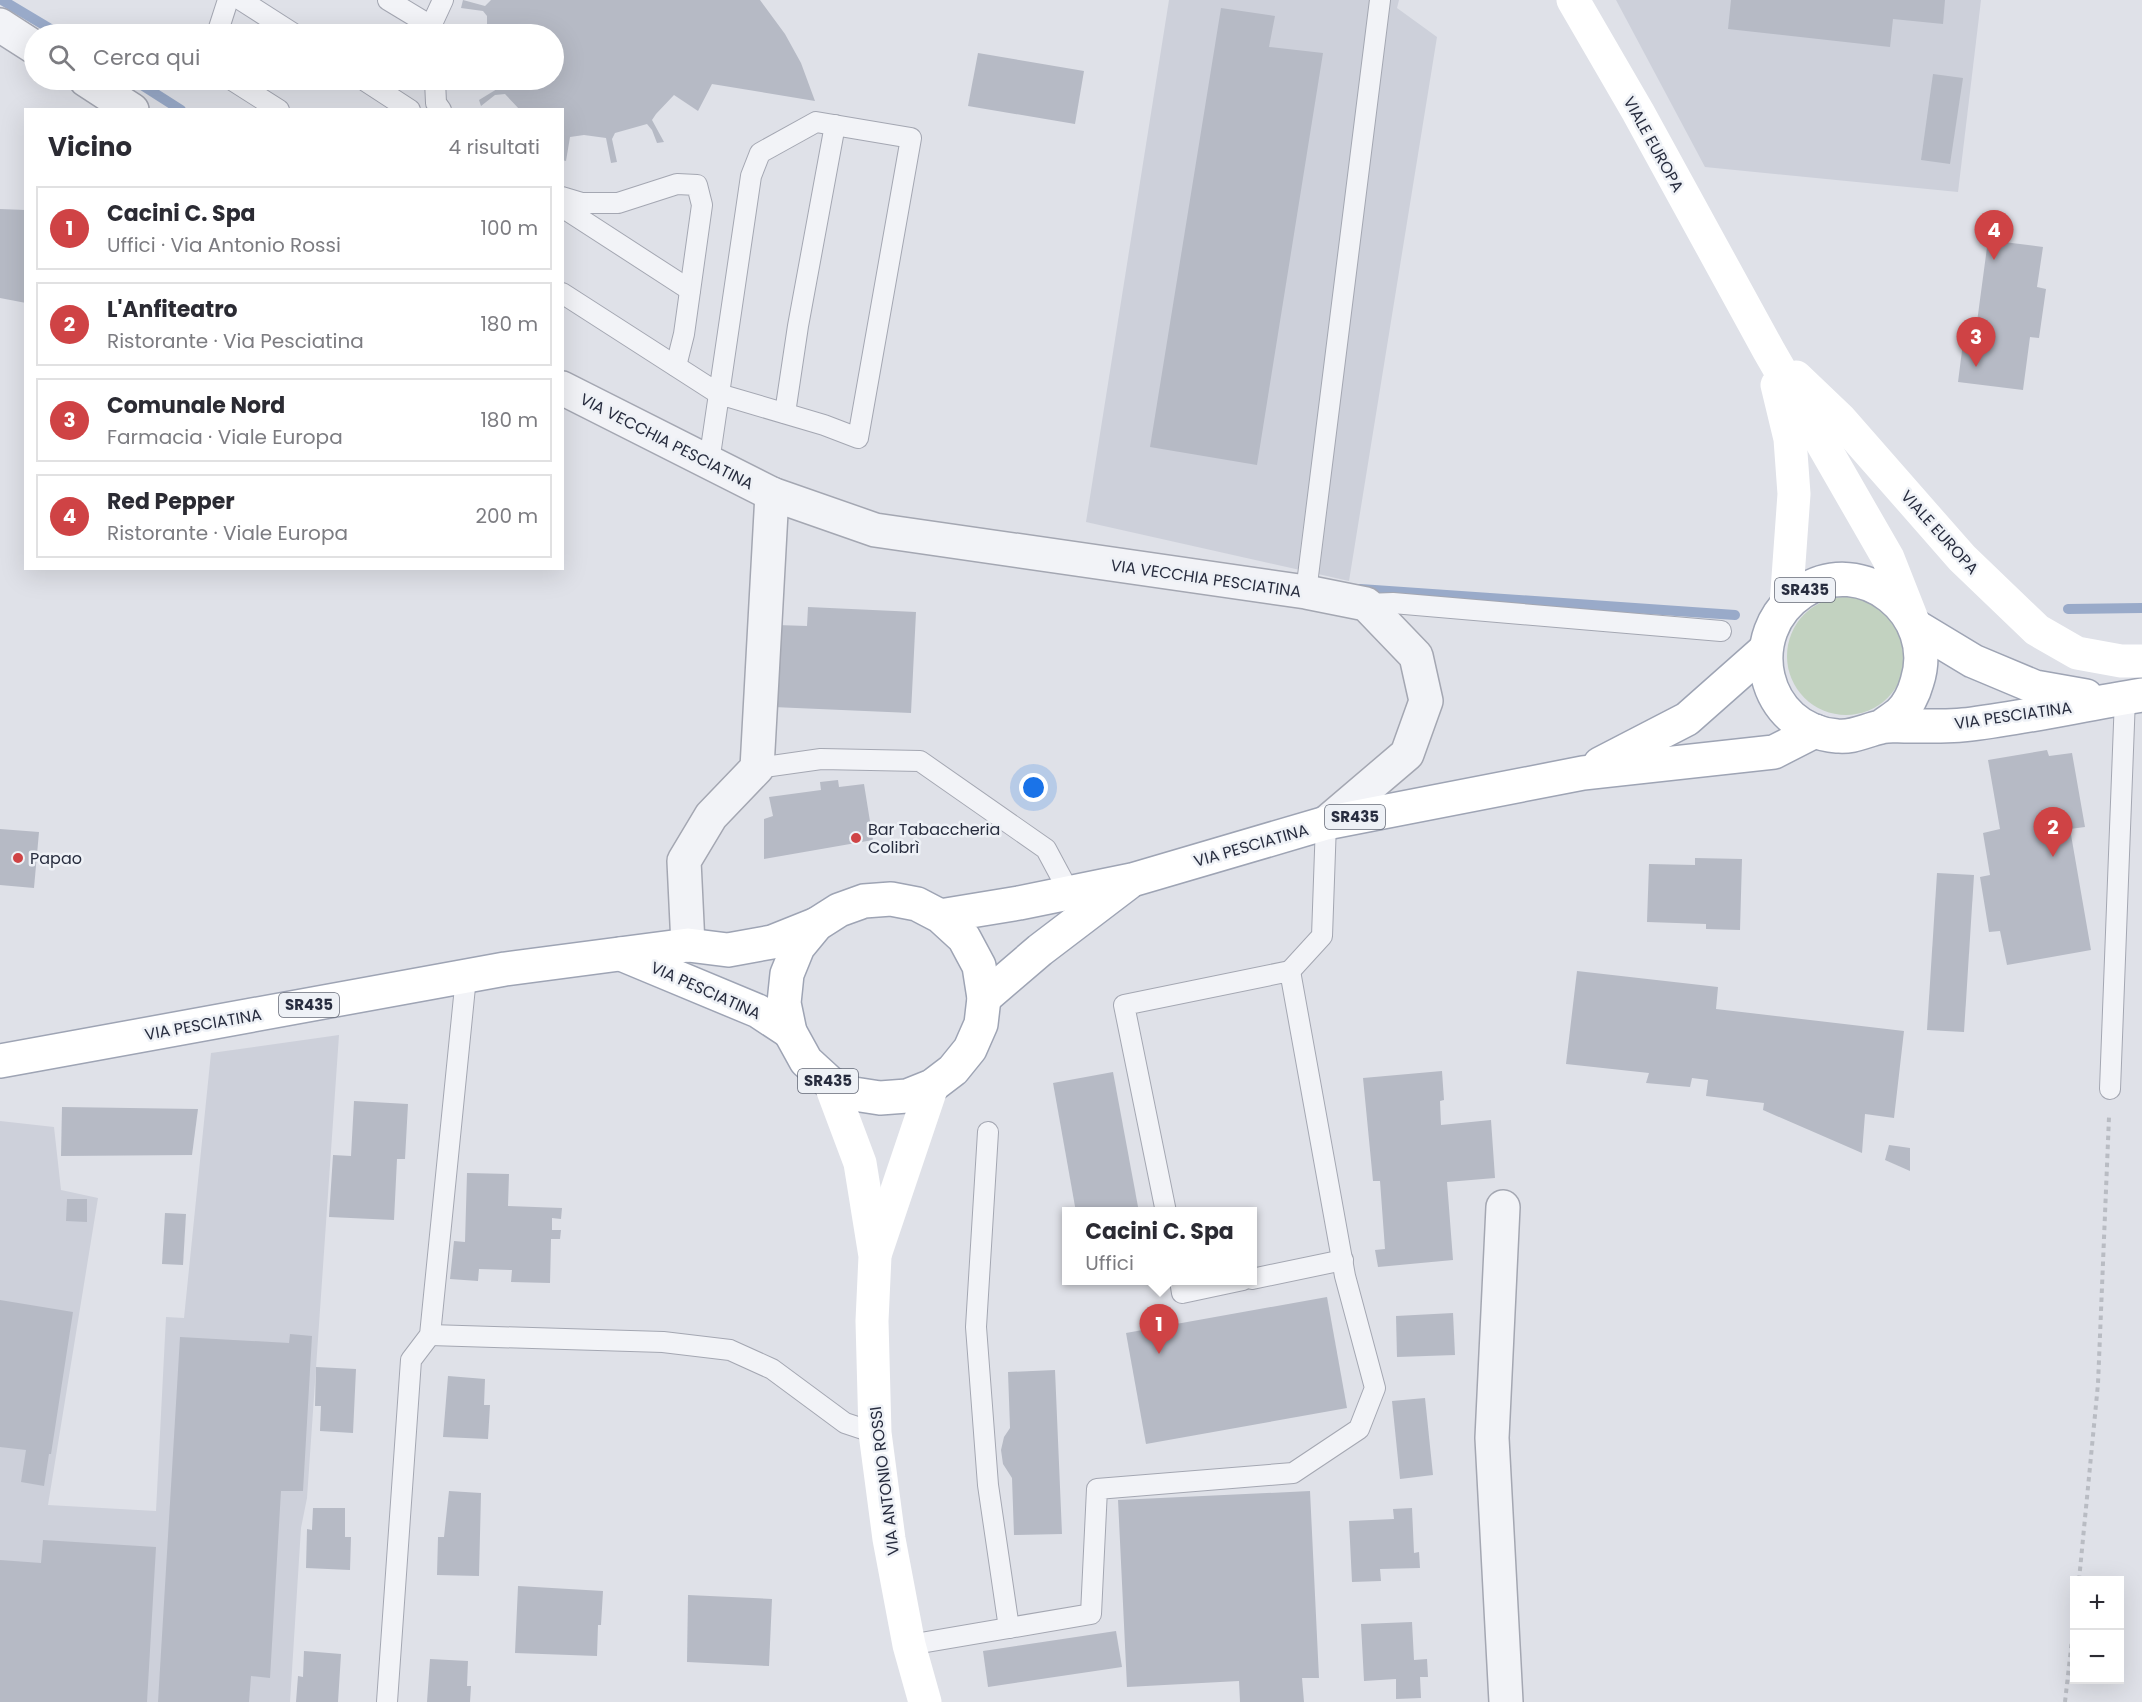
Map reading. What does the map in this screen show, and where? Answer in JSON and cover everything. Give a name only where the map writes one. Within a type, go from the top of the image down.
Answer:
[{"type":"main road","name":"VIALE EUROPA","points":[[1573,0],[1638,112],[1769,351],[1888,558],[1915,626]]},
{"type":"main road","name":"VIALE EUROPA","points":[[1769,351],[1790,439],[1794,494],[1786,605]]},
{"type":"main road","name":"VIALE EUROPA","points":[[1769,351],[1840,419],[1962,558],[2037,630],[2078,653],[2121,661],[2142,662]]},
{"type":"main road","name":"VIA PESCIATINA","points":[[1845,580],[1866,583],[1887,592],[1903,607],[1915,626],[1921,648],[1921,671],[1914,694],[1900,713],[1881,726],[1860,735],[1837,736],[1815,732],[1797,722],[1782,708],[1772,691],[1766,671],[1765,650],[1769,634],[1786,605],[1803,591],[1823,583],[1845,580]]},
{"type":"main road","name":"VIA PESCIATINA","points":[[1915,626],[1973,661],[2035,687],[2125,698]]},
{"type":"main road","name":"VIA PESCIATINA","points":[[1583,773],[1687,719],[1765,650]]},
{"type":"main road","name":"VIA PESCIATINA","points":[[1881,726],[1970,725],[2125,698]]},
{"type":"main road","name":"VIA PESCIATINA","points":[[940,916],[1132,880],[1326,823],[1583,773],[1774,752],[1815,732]]},
{"type":"main road","name":"VIA PESCIATINA","points":[[984,998],[1041,950],[1132,880]]},
{"type":"main road","name":"VIA PESCIATINA","points":[[0,1060],[505,969],[688,945],[728,950],[772,942],[817,924],[839,910],[864,901],[891,899],[917,904],[940,916],[964,938],[979,966],[984,998],[981,1024],[970,1049],[953,1070],[932,1086],[907,1096],[880,1098],[854,1094],[830,1083],[806,1061],[790,1032],[784,1003],[787,974],[798,947],[817,924]]},
{"type":"main road","name":"VIA PESCIATINA","points":[[620,953],[758,1011],[790,1032]]},
{"type":"main road","points":[[830,1083],[860,1163],[875,1256]]},
{"type":"main road","points":[[875,1256],[932,1086]]},
{"type":"main road","name":"VIA ANTONIO ROSSI","points":[[875,1256],[872,1321],[875,1433],[889,1539],[909,1645],[925,1702]]},
{"type":"street","points":[[0,25],[24,41]]},
{"type":"street","points":[[101,90],[129,108]]},
{"type":"street","name":"VIA VECCHIA PESCIATINA","points":[[564,389],[772,494],[875,530],[1306,592],[1366,604]]},
{"type":"street","name":"VIA VECCHIA PESCIATINA","points":[[757,768],[772,494]]},
{"type":"street","points":[[1326,823],[1407,754],[1426,701],[1416,656],[1366,604]]},
{"type":"street","points":[[688,945],[684,861],[711,816],[757,768]]},
{"type":"street","points":[[1503,1207],[1492,1438],[1506,1702]]},
{"type":"lane","points":[[220,24],[228,0]]},
{"type":"lane","points":[[241,0],[278,24]]},
{"type":"lane","points":[[388,0],[422,24]]},
{"type":"lane","points":[[433,24],[443,0]]},
{"type":"lane","points":[[1306,592],[1380,0]]},
{"type":"lane","points":[[248,90],[276,108]]},
{"type":"lane","points":[[379,90],[407,108]]},
{"type":"lane","points":[[435,90],[436,103],[440,108]]},
{"type":"lane","points":[[564,294],[719,394],[785,413],[858,438],[911,138],[816,122],[760,153],[751,176],[719,394],[709,462]]},
{"type":"lane","points":[[785,413],[798,326],[835,125]]},
{"type":"lane","points":[[564,198],[582,203],[618,203],[677,184],[697,185],[702,205],[684,334],[676,366]]},
{"type":"lane","points":[[564,208],[690,290]]},
{"type":"lane","points":[[1366,604],[1393,603],[1721,631]]},
{"type":"lane","points":[[2110,1089],[2125,698]]},
{"type":"lane","points":[[757,768],[821,759],[920,761],[1046,849],[1069,892]]},
{"type":"lane","points":[[1165,1207],[1124,1005],[1290,971],[1322,936],[1326,823]]},
{"type":"lane","points":[[909,1645],[1091,1614],[1097,1489],[1293,1473],[1359,1429],[1375,1388],[1343,1260],[1290,971]]},
{"type":"lane","points":[[387,1702],[411,1360],[430,1335],[466,977]]},
{"type":"lane","points":[[988,1132],[976,1327],[988,1485],[1009,1628]]},
{"type":"lane","points":[[1257,1278],[1343,1260]]},
{"type":"lane","points":[[1181,1285],[1182,1293],[1223,1285]]},
{"type":"lane","points":[[430,1335],[663,1342],[730,1350],[772,1369],[845,1423],[875,1433]]},
{"type":"path","points":[[2079,1576],[2098,1384],[2110,1089]]},
{"type":"path","points":[[2065,1702],[2073,1630]]},
{"type":"shaded area","points":[[1169,0],[1399,0],[1397,8],[1437,37],[1349,581],[1086,522]]},
{"type":"shaded area","points":[[1616,0],[1981,0],[1958,192],[1705,167]]},
{"type":"shaded area","points":[[339,1035],[307,1498],[301,1528],[290,1702],[0,1702],[0,1121],[54,1127],[61,1190],[98,1198],[48,1505],[156,1511],[166,1317],[184,1318],[211,1053]]},
{"type":"green space","points":[[1846,597],[1869,601],[1888,614],[1901,633],[1905,656],[1901,679],[1888,698],[1869,711],[1846,715],[1823,711],[1804,698],[1791,679],[1787,656],[1791,633],[1804,614],[1823,601]]},
{"type":"building","points":[[463,0],[485,6],[491,0],[760,0],[785,34],[801,63],[815,101],[712,84],[698,111],[674,95],[656,114],[652,120],[664,142],[657,143],[647,124],[615,133],[612,139],[617,162],[611,163],[606,138],[584,135],[570,137],[566,161],[564,160],[564,108],[518,108],[505,94],[495,95],[481,106],[479,100],[495,90],[564,90],[564,24],[487,24],[487,16],[483,11],[461,8]]},
{"type":"building","points":[[1731,0],[1945,0],[1943,24],[1893,19],[1890,47],[1728,29]]},
{"type":"building","points":[[1221,8],[1275,16],[1269,47],[1323,53],[1257,465],[1150,447]]},
{"type":"building","points":[[978,53],[1084,71],[1075,124],[968,106]]},
{"type":"building","points":[[1933,74],[1963,78],[1950,164],[1921,160]]},
{"type":"building","points":[[0,209],[24,210],[24,303],[0,298]]},
{"type":"building","points":[[1988,240],[2043,247],[2037,287],[2046,289],[2039,338],[2030,337],[2023,390],[1958,382],[1964,335],[1975,337]]},
{"type":"building","points":[[808,607],[916,612],[911,713],[773,707],[777,625],[807,626]]},
{"type":"building","points":[[2047,750],[2049,756],[2072,753],[2085,827],[2070,829],[2091,950],[2007,965],[2000,931],[1989,932],[1980,877],[1990,875],[1983,833],[2000,829],[1988,760]]},
{"type":"building","points":[[838,780],[839,787],[864,784],[873,840],[764,859],[764,819],[773,816],[769,797],[821,790],[820,782]]},
{"type":"building","name":"Papao","points":[[0,829],[39,832],[34,888],[0,885]]},
{"type":"building","points":[[1695,858],[1742,859],[1740,930],[1706,929],[1706,924],[1647,922],[1649,864],[1695,865]]},
{"type":"building","points":[[1937,873],[1974,875],[1964,1032],[1927,1030]]},
{"type":"building","points":[[1577,971],[1718,987],[1716,1009],[1904,1031],[1894,1118],[1865,1114],[1862,1153],[1763,1110],[1764,1103],[1706,1096],[1708,1080],[1692,1078],[1690,1087],[1646,1083],[1649,1073],[1566,1064]]},
{"type":"building","points":[[1442,1071],[1444,1100],[1440,1101],[1441,1125],[1491,1120],[1495,1178],[1447,1182],[1453,1260],[1378,1267],[1375,1250],[1385,1249],[1380,1181],[1373,1181],[1363,1078]]},
{"type":"building","points":[[1113,1072],[1138,1207],[1075,1207],[1053,1083]]},
{"type":"building","points":[[354,1101],[408,1104],[405,1159],[397,1159],[394,1220],[329,1217],[333,1155],[351,1156]]},
{"type":"building","points":[[62,1107],[198,1109],[192,1155],[61,1156]]},
{"type":"building","points":[[1889,1145],[1910,1148],[1910,1171],[1885,1160]]},
{"type":"building","points":[[467,1173],[509,1174],[508,1206],[562,1208],[561,1219],[552,1218],[552,1230],[561,1230],[560,1239],[551,1239],[550,1283],[511,1282],[512,1270],[479,1269],[478,1281],[450,1279],[454,1241],[465,1242]]},
{"type":"building","points":[[67,1199],[87,1199],[87,1222],[66,1221]]},
{"type":"building","points":[[165,1213],[186,1214],[183,1265],[162,1264]]},
{"type":"building","points":[[1327,1297],[1347,1408],[1146,1444],[1126,1333]]},
{"type":"building","points":[[0,1300],[73,1312],[44,1486],[21,1482],[26,1450],[0,1447]]},
{"type":"building","points":[[1453,1313],[1455,1355],[1397,1357],[1396,1316]]},
{"type":"building","points":[[290,1334],[312,1336],[303,1491],[281,1491],[270,1678],[251,1676],[249,1702],[158,1702],[180,1337],[289,1343]]},
{"type":"building","points":[[316,1367],[356,1369],[353,1433],[320,1431],[321,1406],[315,1406]]},
{"type":"building","points":[[1055,1370],[1062,1534],[1014,1535],[1012,1478],[1003,1464],[1001,1450],[1004,1437],[1010,1428],[1008,1372]]},
{"type":"building","points":[[448,1376],[485,1379],[484,1405],[490,1405],[488,1439],[443,1437]]},
{"type":"building","points":[[1425,1398],[1433,1475],[1400,1479],[1392,1401]]},
{"type":"building","points":[[449,1491],[481,1493],[479,1576],[437,1575],[438,1537],[444,1537]]},
{"type":"building","points":[[1310,1491],[1319,1678],[1302,1678],[1304,1702],[1240,1702],[1239,1681],[1127,1687],[1118,1500]]},
{"type":"building","points":[[313,1508],[345,1508],[345,1537],[351,1537],[350,1570],[306,1568],[307,1529],[312,1530]]},
{"type":"building","points":[[1412,1508],[1414,1553],[1419,1552],[1420,1568],[1380,1569],[1381,1581],[1352,1582],[1349,1521],[1394,1519],[1393,1509]]},
{"type":"building","points":[[43,1540],[156,1547],[147,1702],[0,1702],[0,1560],[41,1563]]},
{"type":"building","points":[[518,1586],[603,1591],[601,1625],[598,1625],[597,1656],[515,1653]]},
{"type":"building","points":[[688,1595],[772,1599],[769,1666],[687,1662]]},
{"type":"building","points":[[1412,1622],[1414,1660],[1427,1659],[1428,1677],[1420,1677],[1421,1698],[1396,1699],[1396,1679],[1364,1681],[1361,1624]]},
{"type":"building","points":[[1116,1631],[1122,1667],[988,1687],[983,1651]]},
{"type":"building","points":[[304,1651],[341,1654],[338,1702],[296,1702],[298,1676],[303,1677]]},
{"type":"building","points":[[430,1659],[468,1661],[467,1686],[471,1686],[470,1702],[427,1702]]},
{"type":"waterway","points":[[2,0],[42,24]]},
{"type":"waterway","points":[[150,90],[178,108]]},
{"type":"waterway","points":[[1360,589],[1735,615]]},
{"type":"waterway","points":[[2068,609],[2142,608]]},
{"type":"place","name":"Red Pepper","points":[[1994,260]]},
{"type":"place","name":"Comunale Nord","points":[[1976,367]]},
{"type":"place","name":"Bar Tabaccheria Colibrì","points":[[856,838]]},
{"type":"place","name":"L'Anfiteatro","points":[[2053,857]]},
{"type":"place","name":"Papao","points":[[18,858]]},
{"type":"place","name":"Cacini C. Spa","points":[[1159,1354]]}]
